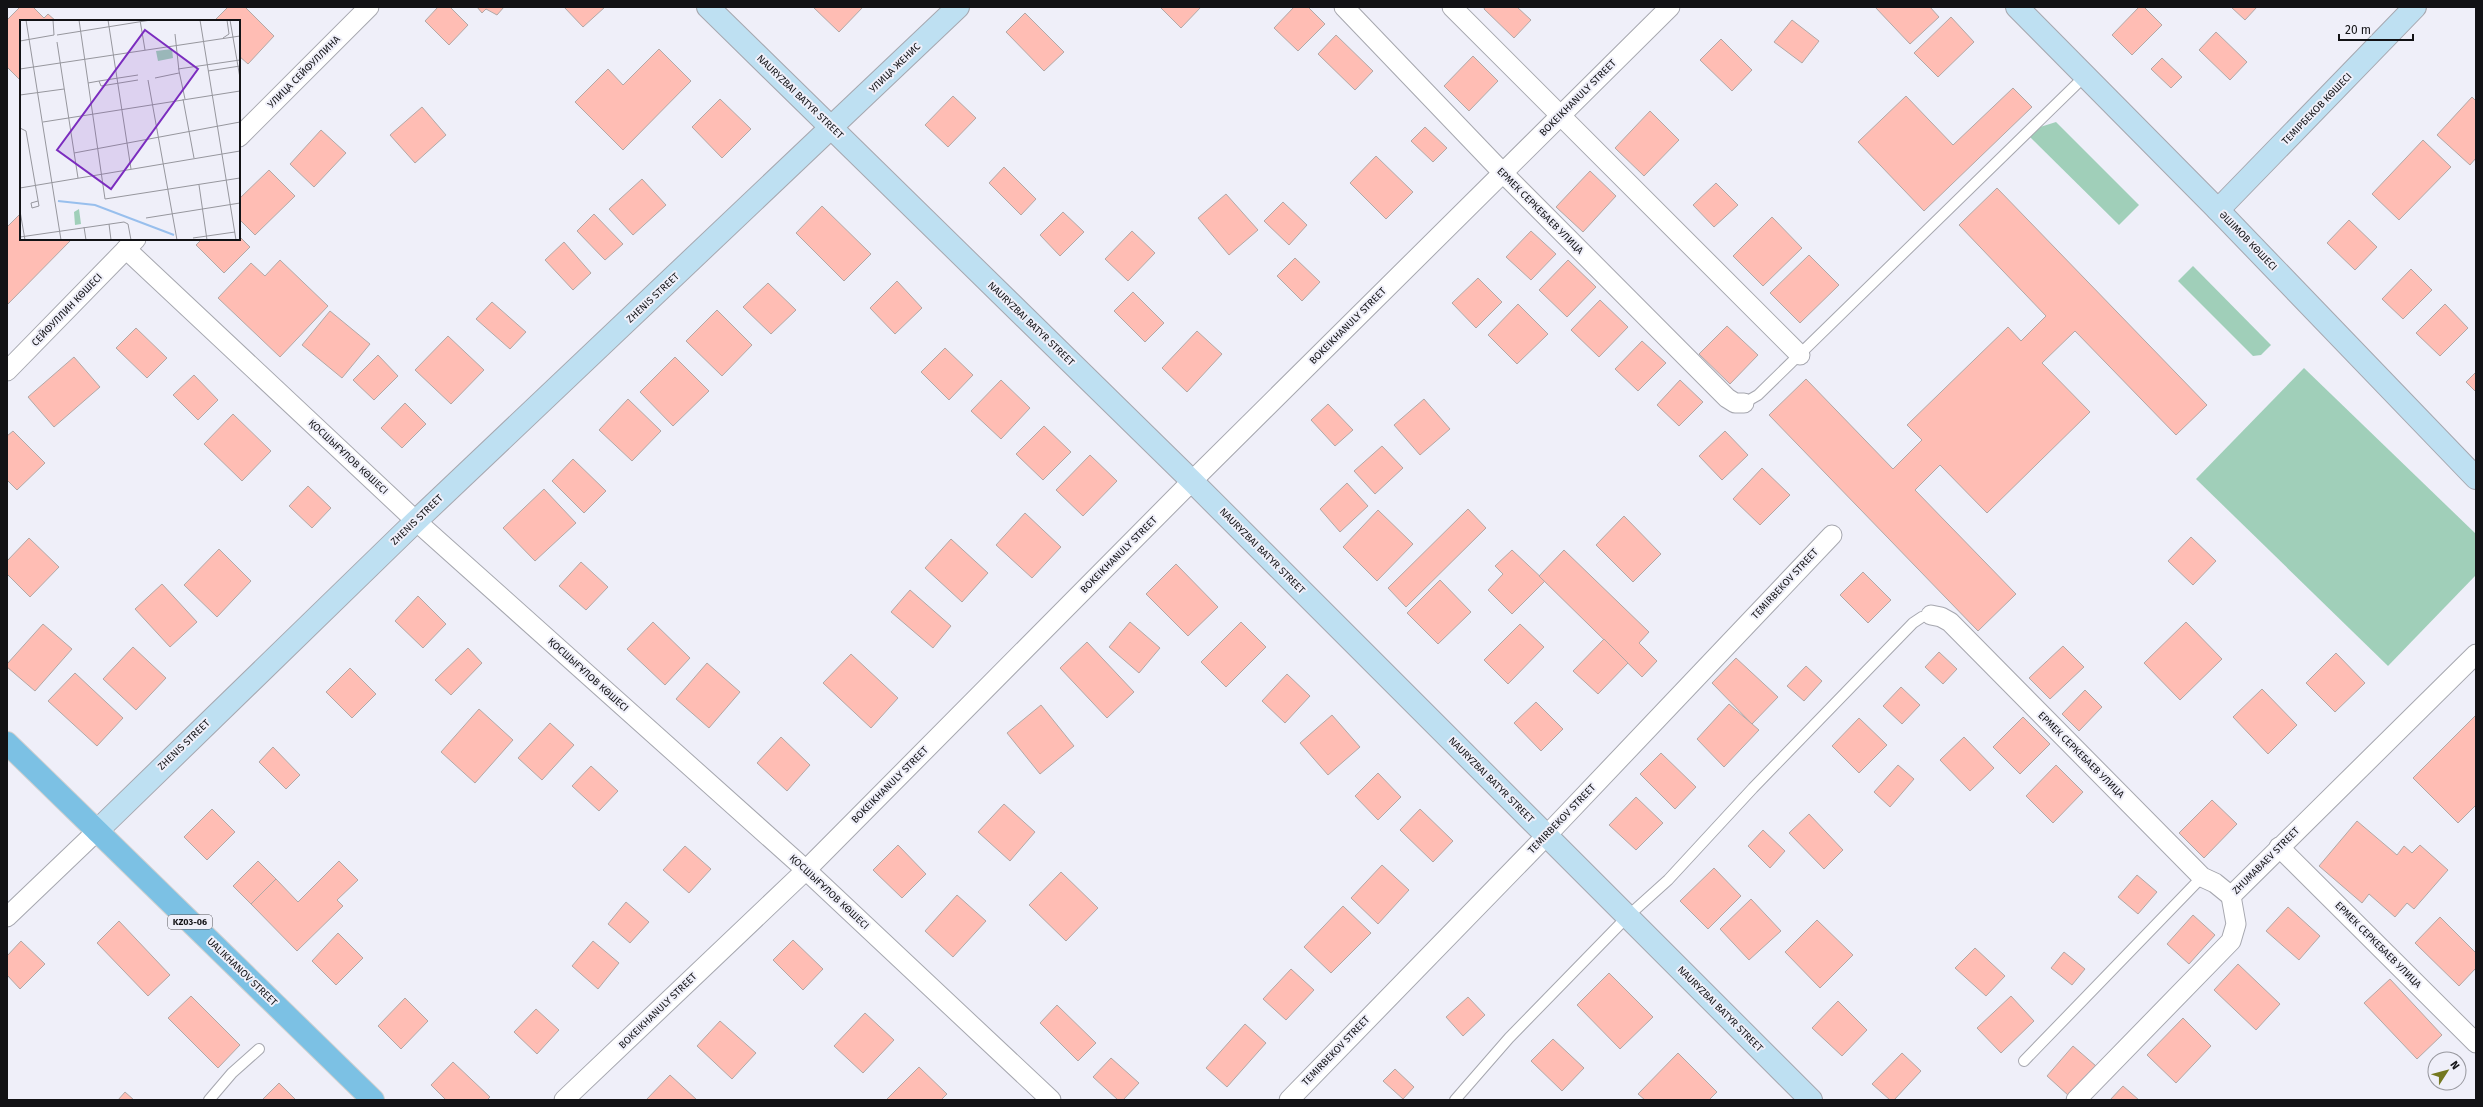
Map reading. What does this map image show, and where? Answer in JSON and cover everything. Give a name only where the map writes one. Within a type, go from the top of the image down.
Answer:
[{"type":"main road","name":"UALIKHANOV STREET","points":[[7,743],[373,1100]]},
{"type":"street","name":"УЛИЦА СЕЙФУЛЛИНА","points":[[240,136],[369,7]]},
{"type":"street","name":"NAURYZBAI BATYR STREET","points":[[708,7],[1192,481],[1811,1100]]},
{"type":"street","name":"УЛИЦА ЖЕНИС","points":[[832,128],[958,7]]},
{"type":"street","name":"ЕРМЕК СЕРКЕБАЕВ УЛИЦА","points":[[1344,7],[1503,173],[1727,398],[1735,403],[1744,403]]},
{"type":"street","points":[[1452,7],[1800,355]]},
{"type":"street","name":"BOKEIKHANULY STREET","points":[[564,1100],[806,870],[1192,481],[1670,7]]},
{"type":"street","name":"ӘШІМОВ КӨШЕСІ","points":[[2017,7],[2218,210],[2476,478]]},
{"type":"street","name":"ТЕМІРБЕКОВ КӨШЕСІ","points":[[2218,210],[2415,7]]},
{"type":"street","name":"ZHENIS STREET","points":[[7,917],[416,521],[832,128]]},
{"type":"street","name":"ҚОСШЫҒҰЛОВ КӨШЕСІ","points":[[131,244],[416,521],[806,870],[1051,1100]]},
{"type":"street","name":"СЕЙФУЛЛИН КӨШЕСІ","points":[[7,371],[131,244]]},
{"type":"street","name":"TEMIRBEKOV STREET","points":[[1289,1100],[1547,836],[1832,535]]},
{"type":"street","name":"ЕРМЕК СЕРКЕБАЕВ УЛИЦА","points":[[1931,615],[1941,617],[1950,622],[2202,876],[2215,883],[2231,896]]},
{"type":"street","name":"ZHUMABAEV STREET","points":[[2076,1100],[2231,941],[2236,924],[2231,896],[2476,654]]},
{"type":"street","name":"ЕРМЕК СЕРКЕБАЕВ УЛИЦА","points":[[2280,848],[2476,1043]]},
{"type":"lane","points":[[1744,403],[1752,401],[1800,355],[2085,76]]},
{"type":"lane","points":[[1455,1100],[1508,1038],[1628,916],[1668,880],[1753,788],[1913,624],[1922,617],[1931,615]]},
{"type":"lane","points":[[2024,1061],[2202,876]]},
{"type":"lane","points":[[209,1100],[232,1073],[259,1049]]},
{"type":"green space","points":[[2056,122],[2139,205],[2119,225],[2029,136],[2037,128]]},
{"type":"green space","points":[[2193,266],[2271,345],[2261,355],[2253,356],[2178,281]]},
{"type":"green space","points":[[2304,368],[2476,534],[2476,575],[2388,666],[2196,479]]},
{"type":"building","points":[[20,7],[33,7],[44,18],[48,14],[55,20],[20,20],[20,80],[7,67],[7,20]]},
{"type":"building","points":[[228,7],[245,7],[274,36],[248,64],[240,57],[240,20],[215,20]]},
{"type":"building","points":[[438,7],[450,7],[468,25],[449,45],[425,21]]},
{"type":"building","points":[[477,7],[504,7],[497,15],[486,9],[482,13]]},
{"type":"building","points":[[564,7],[605,7],[583,27]]},
{"type":"building","points":[[813,7],[863,7],[839,32]]},
{"type":"building","points":[[1160,7],[1201,7],[1181,28]]},
{"type":"building","points":[[1294,7],[1308,7],[1325,24],[1298,51],[1274,28]]},
{"type":"building","points":[[1485,7],[1517,7],[1531,20],[1514,38],[1484,9]]},
{"type":"building","points":[[1875,7],[1930,7],[1939,17],[1910,44]]},
{"type":"building","points":[[2139,7],[2144,7],[2162,25],[2132,55],[2112,35]]},
{"type":"building","points":[[2231,7],[2257,7],[2245,20]]},
{"type":"building","points":[[1025,13],[1064,52],[1044,71],[1006,32]]},
{"type":"building","points":[[1951,17],[1974,42],[1938,77],[1914,53]]},
{"type":"building","points":[[1792,20],[1819,41],[1802,63],[1774,42]]},
{"type":"building","points":[[2216,32],[2247,62],[2230,80],[2199,50]]},
{"type":"building","points":[[1336,35],[1373,71],[1355,90],[1318,54]]},
{"type":"building","points":[[1721,39],[1752,70],[1732,91],[1700,60]]},
{"type":"building","points":[[659,49],[691,81],[623,150],[575,102],[608,69],[623,85]]},
{"type":"building","points":[[1473,56],[1498,81],[1469,111],[1444,86]]},
{"type":"building","points":[[2162,58],[2182,77],[2171,88],[2151,69]]},
{"type":"building","points":[[2013,88],[2032,107],[1924,211],[1858,142],[1906,96],[1953,145]]},
{"type":"building","points":[[953,96],[976,118],[948,147],[925,125]]},
{"type":"building","points":[[2472,97],[2476,101],[2476,158],[2470,165],[2437,135]]},
{"type":"building","points":[[720,99],[751,129],[722,158],[692,127]]},
{"type":"building","points":[[422,107],[446,135],[415,163],[390,135]]},
{"type":"building","points":[[1650,111],[1679,140],[1644,176],[1615,148]]},
{"type":"building","points":[[1425,127],[1447,148],[1433,162],[1411,141]]},
{"type":"building","points":[[321,130],[346,153],[314,187],[290,164]]},
{"type":"building","points":[[2423,140],[2451,167],[2399,220],[2372,194]]},
{"type":"building","points":[[1376,156],[1413,192],[1386,219],[1350,183]]},
{"type":"building","points":[[1004,167],[1036,199],[1021,215],[989,183]]},
{"type":"building","points":[[269,170],[295,196],[255,235],[240,220],[240,198]]},
{"type":"building","points":[[1590,171],[1616,196],[1583,232],[1556,207]]},
{"type":"building","points":[[642,179],[666,205],[633,235],[609,209]]},
{"type":"building","points":[[1716,183],[1738,205],[1714,227],[1693,205]]},
{"type":"building","points":[[1997,188],[2207,405],[2176,435],[2075,331],[2042,363],[2090,412],[1987,513],[1940,465],[1915,490],[2016,594],[1978,631],[1769,415],[1806,379],[1893,469],[1922,440],[1907,425],[2008,327],[2021,341],[2046,316],[1959,225]]},
{"type":"building","points":[[1226,194],[1258,230],[1229,255],[1198,218]]},
{"type":"building","points":[[1283,202],[1307,225],[1289,245],[1264,221]]},
{"type":"building","points":[[822,206],[871,254],[844,281],[796,233]]},
{"type":"building","points":[[1063,212],[1084,232],[1060,256],[1040,235]]},
{"type":"building","points":[[20,214],[20,240],[71,240],[7,305],[7,227]]},
{"type":"building","points":[[594,214],[623,244],[605,260],[577,231]]},
{"type":"building","points":[[1772,217],[1802,248],[1763,286],[1733,256]]},
{"type":"building","points":[[2349,220],[2377,247],[2355,270],[2327,243]]},
{"type":"building","points":[[1132,231],[1155,253],[1128,281],[1105,259]]},
{"type":"building","points":[[1531,231],[1556,254],[1531,280],[1506,257]]},
{"type":"building","points":[[240,237],[250,247],[224,273],[196,245],[201,240],[240,240]]},
{"type":"building","points":[[564,242],[591,273],[573,290],[545,260]]},
{"type":"building","points":[[1809,255],[1839,285],[1800,323],[1770,293]]},
{"type":"building","points":[[1295,258],[1320,282],[1302,301],[1277,276]]},
{"type":"building","points":[[280,260],[328,306],[280,357],[218,298],[251,263],[265,276]]},
{"type":"building","points":[[1568,260],[1596,287],[1567,317],[1539,290]]},
{"type":"building","points":[[2411,269],[2432,290],[2403,319],[2382,299]]},
{"type":"building","points":[[1478,278],[1502,302],[1476,328],[1452,303]]},
{"type":"building","points":[[897,281],[922,308],[895,334],[870,308]]},
{"type":"building","points":[[768,283],[796,310],[771,334],[743,307]]},
{"type":"building","points":[[1133,292],[1164,323],[1145,342],[1114,311]]},
{"type":"building","points":[[1600,300],[1628,327],[1599,357],[1571,330]]},
{"type":"building","points":[[492,302],[526,332],[510,349],[476,319]]},
{"type":"building","points":[[1518,304],[1548,334],[1517,364],[1488,335]]},
{"type":"building","points":[[2445,304],[2468,328],[2440,356],[2416,333]]},
{"type":"building","points":[[717,310],[752,345],[722,376],[686,341]]},
{"type":"building","points":[[330,311],[370,344],[342,378],[302,345]]},
{"type":"building","points":[[1727,326],[1758,355],[1730,384],[1699,354]]},
{"type":"building","points":[[136,328],[167,358],[147,378],[116,348]]},
{"type":"building","points":[[1197,331],[1222,354],[1187,392],[1162,368]]},
{"type":"building","points":[[448,336],[484,370],[451,404],[415,370]]},
{"type":"building","points":[[1642,341],[1666,363],[1638,391],[1615,369]]},
{"type":"building","points":[[945,348],[973,375],[949,400],[921,372]]},
{"type":"building","points":[[378,355],[398,376],[374,400],[353,380]]},
{"type":"building","points":[[74,357],[100,387],[54,427],[28,397]]},
{"type":"building","points":[[675,357],[709,391],[673,426],[640,392]]},
{"type":"building","points":[[2476,372],[2476,392],[2466,382]]},
{"type":"building","points":[[194,375],[218,400],[198,420],[173,395]]},
{"type":"building","points":[[1001,380],[1030,408],[1001,439],[971,411]]},
{"type":"building","points":[[1680,380],[1703,402],[1679,426],[1657,405]]},
{"type":"building","points":[[628,399],[661,431],[632,461],[599,430]]},
{"type":"building","points":[[1424,399],[1450,429],[1420,455],[1394,425]]},
{"type":"building","points":[[405,403],[426,424],[402,448],[381,428]]},
{"type":"building","points":[[1328,404],[1353,430],[1335,446],[1311,420]]},
{"type":"building","points":[[233,414],[271,451],[242,481],[204,444]]},
{"type":"building","points":[[1044,426],[1071,452],[1043,480],[1016,454]]},
{"type":"building","points":[[13,431],[45,463],[17,490],[7,480],[7,436]]},
{"type":"building","points":[[1725,431],[1748,455],[1722,480],[1699,456]]},
{"type":"building","points":[[1382,446],[1403,468],[1375,494],[1354,471]]},
{"type":"building","points":[[1090,455],[1117,481],[1083,516],[1056,490]]},
{"type":"building","points":[[573,459],[606,491],[584,513],[552,481]]},
{"type":"building","points":[[1762,468],[1790,495],[1760,525],[1733,499]]},
{"type":"building","points":[[1347,483],[1368,506],[1340,532],[1320,509]]},
{"type":"building","points":[[308,486],[331,508],[312,528],[289,506]]},
{"type":"building","points":[[544,489],[576,523],[535,561],[503,528]]},
{"type":"building","points":[[1468,509],[1486,528],[1406,607],[1388,588]]},
{"type":"building","points":[[1378,510],[1413,544],[1377,581],[1343,547]]},
{"type":"building","points":[[1025,513],[1061,547],[1032,578],[996,545]]},
{"type":"building","points":[[1624,516],[1661,554],[1633,582],[1596,545]]},
{"type":"building","points":[[2191,537],[2216,561],[2193,585],[2168,561]]},
{"type":"building","points":[[29,538],[59,567],[30,597],[7,574],[7,561]]},
{"type":"building","points":[[951,539],[988,573],[962,602],[925,568]]},
{"type":"building","points":[[219,549],[251,581],[217,617],[184,585]]},
{"type":"building","points":[[1512,550],[1545,581],[1512,614],[1488,590],[1503,574],[1495,566]]},
{"type":"building","points":[[1564,550],[1649,632],[1639,643],[1657,661],[1642,677],[1539,576]]},
{"type":"building","points":[[581,562],[608,587],[586,610],[559,586]]},
{"type":"building","points":[[1176,564],[1218,607],[1188,636],[1146,594]]},
{"type":"building","points":[[1863,572],[1891,600],[1868,623],[1840,595]]},
{"type":"building","points":[[1440,580],[1471,612],[1438,644],[1407,613]]},
{"type":"building","points":[[162,584],[197,622],[170,647],[135,609]]},
{"type":"building","points":[[910,590],[951,626],[933,648],[891,612]]},
{"type":"building","points":[[418,596],[446,624],[423,648],[395,621]]},
{"type":"building","points":[[653,622],[690,658],[665,685],[627,649]]},
{"type":"building","points":[[1130,622],[1160,648],[1139,673],[1109,647]]},
{"type":"building","points":[[1241,622],[1266,647],[1226,687],[1201,662]]},
{"type":"building","points":[[2186,622],[2222,659],[2180,700],[2144,663]]},
{"type":"building","points":[[43,624],[72,649],[35,691],[7,667],[7,664]]},
{"type":"building","points":[[1520,624],[1544,647],[1508,684],[1484,660]]},
{"type":"building","points":[[1604,639],[1628,663],[1598,694],[1573,671]]},
{"type":"building","points":[[1087,642],[1134,692],[1107,718],[1060,668]]},
{"type":"building","points":[[2063,646],[2084,667],[2050,699],[2029,678]]},
{"type":"building","points":[[133,647],[166,678],[136,710],[103,679]]},
{"type":"building","points":[[468,648],[482,663],[451,695],[435,680]]},
{"type":"building","points":[[1939,652],[1957,669],[1943,684],[1925,667]]},
{"type":"building","points":[[2336,653],[2365,683],[2335,712],[2306,683]]},
{"type":"building","points":[[851,654],[898,698],[871,728],[823,683]]},
{"type":"building","points":[[1736,658],[1778,697],[1752,724],[1712,683]]},
{"type":"building","points":[[707,663],[740,692],[709,728],[676,699]]},
{"type":"building","points":[[1806,666],[1822,681],[1804,701],[1787,686]]},
{"type":"building","points":[[350,668],[376,694],[352,718],[326,692]]},
{"type":"building","points":[[75,673],[123,718],[97,746],[48,701]]},
{"type":"building","points":[[1287,674],[1310,696],[1285,723],[1262,701]]},
{"type":"building","points":[[1901,687],[1920,705],[1902,724],[1883,706]]},
{"type":"building","points":[[2262,689],[2297,725],[2268,754],[2233,717]]},
{"type":"building","points":[[2085,690],[2102,707],[2079,731],[2062,714]]},
{"type":"building","points":[[1536,702],[1563,729],[1541,751],[1514,723]]},
{"type":"building","points":[[1729,704],[1759,730],[1724,767],[1697,739]]},
{"type":"building","points":[[1041,705],[1074,746],[1040,774],[1007,733]]},
{"type":"building","points":[[479,709],[513,740],[475,783],[441,752]]},
{"type":"building","points":[[1332,715],[1360,747],[1328,775],[1300,743]]},
{"type":"building","points":[[2476,715],[2476,805],[2458,823],[2413,778]]},
{"type":"building","points":[[2023,717],[2050,744],[2020,774],[1993,747]]},
{"type":"building","points":[[1859,718],[1887,745],[1859,773],[1832,746]]},
{"type":"building","points":[[550,723],[574,745],[542,780],[518,758]]},
{"type":"building","points":[[781,737],[810,765],[787,791],[757,763]]},
{"type":"building","points":[[1964,737],[1994,768],[1970,791],[1940,760]]},
{"type":"building","points":[[273,747],[300,775],[286,789],[259,762]]},
{"type":"building","points":[[1661,753],[1696,787],[1675,809],[1640,774]]},
{"type":"building","points":[[1898,765],[1914,779],[1890,807],[1874,792]]},
{"type":"building","points":[[2056,765],[2083,792],[2053,823],[2026,796]]},
{"type":"building","points":[[591,766],[618,791],[599,811],[572,786]]},
{"type":"building","points":[[1378,773],[1401,797],[1378,820],[1355,796]]},
{"type":"building","points":[[1636,797],[1663,823],[1636,850],[1609,825]]},
{"type":"building","points":[[2212,800],[2237,824],[2204,858],[2179,833]]},
{"type":"building","points":[[1004,804],[1035,832],[1010,861],[978,832]]},
{"type":"building","points":[[212,809],[235,832],[207,860],[184,837]]},
{"type":"building","points":[[1420,809],[1453,841],[1433,862],[1400,830]]},
{"type":"building","points":[[1809,814],[1843,850],[1824,869],[1789,833]]},
{"type":"building","points":[[2357,821],[2397,855],[2404,846],[2412,853],[2420,845],[2448,870],[2414,909],[2407,903],[2395,917],[2369,894],[2362,903],[2319,866]]},
{"type":"building","points":[[1763,830],[1785,851],[1770,868],[1748,846]]},
{"type":"building","points":[[898,845],[926,874],[902,898],[873,870]]},
{"type":"building","points":[[685,846],[711,869],[689,893],[663,870]]},
{"type":"building","points":[[258,861],[276,879],[251,904],[233,886]]},
{"type":"building","points":[[339,861],[358,880],[337,900],[343,906],[297,951],[251,904],[276,879],[298,902]]},
{"type":"building","points":[[1382,865],[1409,890],[1378,924],[1351,898]]},
{"type":"building","points":[[1714,868],[1741,896],[1708,929],[1680,901]]},
{"type":"building","points":[[1061,872],[1098,908],[1066,941],[1029,905]]},
{"type":"building","points":[[2137,875],[2157,892],[2138,914],[2118,897]]},
{"type":"building","points":[[957,895],[986,921],[953,957],[925,931]]},
{"type":"building","points":[[1751,899],[1781,931],[1749,960],[1720,929]]},
{"type":"building","points":[[626,902],[649,922],[630,943],[608,924]]},
{"type":"building","points":[[1343,906],[1371,933],[1331,973],[1304,947]]},
{"type":"building","points":[[2288,907],[2320,936],[2299,960],[2266,931]]},
{"type":"building","points":[[2193,915],[2215,935],[2189,964],[2167,944]]},
{"type":"building","points":[[2440,917],[2476,953],[2476,968],[2459,986],[2415,943]]},
{"type":"building","points":[[1817,920],[1853,955],[1820,988],[1785,952]]},
{"type":"building","points":[[119,921],[170,975],[148,996],[97,943]]},
{"type":"building","points":[[338,933],[363,958],[336,985],[312,961]]},
{"type":"building","points":[[793,940],[823,969],[803,990],[773,960]]},
{"type":"building","points":[[21,941],[45,964],[20,989],[7,975],[7,956]]},
{"type":"building","points":[[593,941],[619,963],[598,989],[572,966]]},
{"type":"building","points":[[1975,948],[2005,976],[1986,996],[1955,968]]},
{"type":"building","points":[[2064,952],[2085,969],[2072,985],[2051,968]]},
{"type":"building","points":[[2238,964],[2280,1004],[2256,1030],[2214,990]]},
{"type":"building","points":[[1291,969],[1314,990],[1286,1020],[1263,999]]},
{"type":"building","points":[[1609,973],[1653,1017],[1620,1049],[1577,1005]]},
{"type":"building","points":[[2390,979],[2442,1035],[2417,1059],[2364,1003]]},
{"type":"building","points":[[191,996],[240,1045],[218,1068],[168,1018]]},
{"type":"building","points":[[2011,996],[2034,1021],[2001,1053],[1977,1028]]},
{"type":"building","points":[[1468,997],[1485,1015],[1463,1036],[1446,1017]]},
{"type":"building","points":[[405,998],[428,1021],[401,1049],[378,1026]]},
{"type":"building","points":[[1838,1001],[1867,1030],[1842,1056],[1812,1028]]},
{"type":"building","points":[[1057,1005],[1096,1043],[1078,1061],[1040,1023]]},
{"type":"building","points":[[536,1009],[559,1030],[537,1054],[514,1032]]},
{"type":"building","points":[[865,1013],[894,1040],[863,1073],[834,1046]]},
{"type":"building","points":[[2183,1018],[2211,1046],[2176,1083],[2147,1055]]},
{"type":"building","points":[[720,1021],[756,1053],[732,1079],[697,1046]]},
{"type":"building","points":[[1245,1024],[1266,1043],[1227,1087],[1206,1068]]},
{"type":"building","points":[[1553,1039],[1584,1068],[1562,1091],[1531,1061]]},
{"type":"building","points":[[2073,1046],[2096,1066],[2069,1096],[2047,1076]]},
{"type":"building","points":[[1678,1053],[1717,1092],[1709,1100],[1645,1100],[1638,1094]]},
{"type":"building","points":[[1902,1053],[1921,1071],[1894,1100],[1890,1100],[1872,1084]]},
{"type":"building","points":[[1111,1058],[1139,1083],[1123,1100],[1118,1100],[1093,1077]]},
{"type":"building","points":[[453,1062],[490,1097],[487,1100],[446,1100],[431,1085]]},
{"type":"building","points":[[919,1067],[947,1094],[941,1100],[886,1100]]},
{"type":"building","points":[[1395,1069],[1414,1087],[1403,1099],[1383,1081]]},
{"type":"building","points":[[670,1075],[697,1100],[646,1100]]},
{"type":"building","points":[[279,1083],[296,1100],[262,1100]]},
{"type":"building","points":[[2123,1086],[2139,1100],[2110,1100]]},
{"type":"building","points":[[125,1092],[134,1100],[118,1100]]}]
